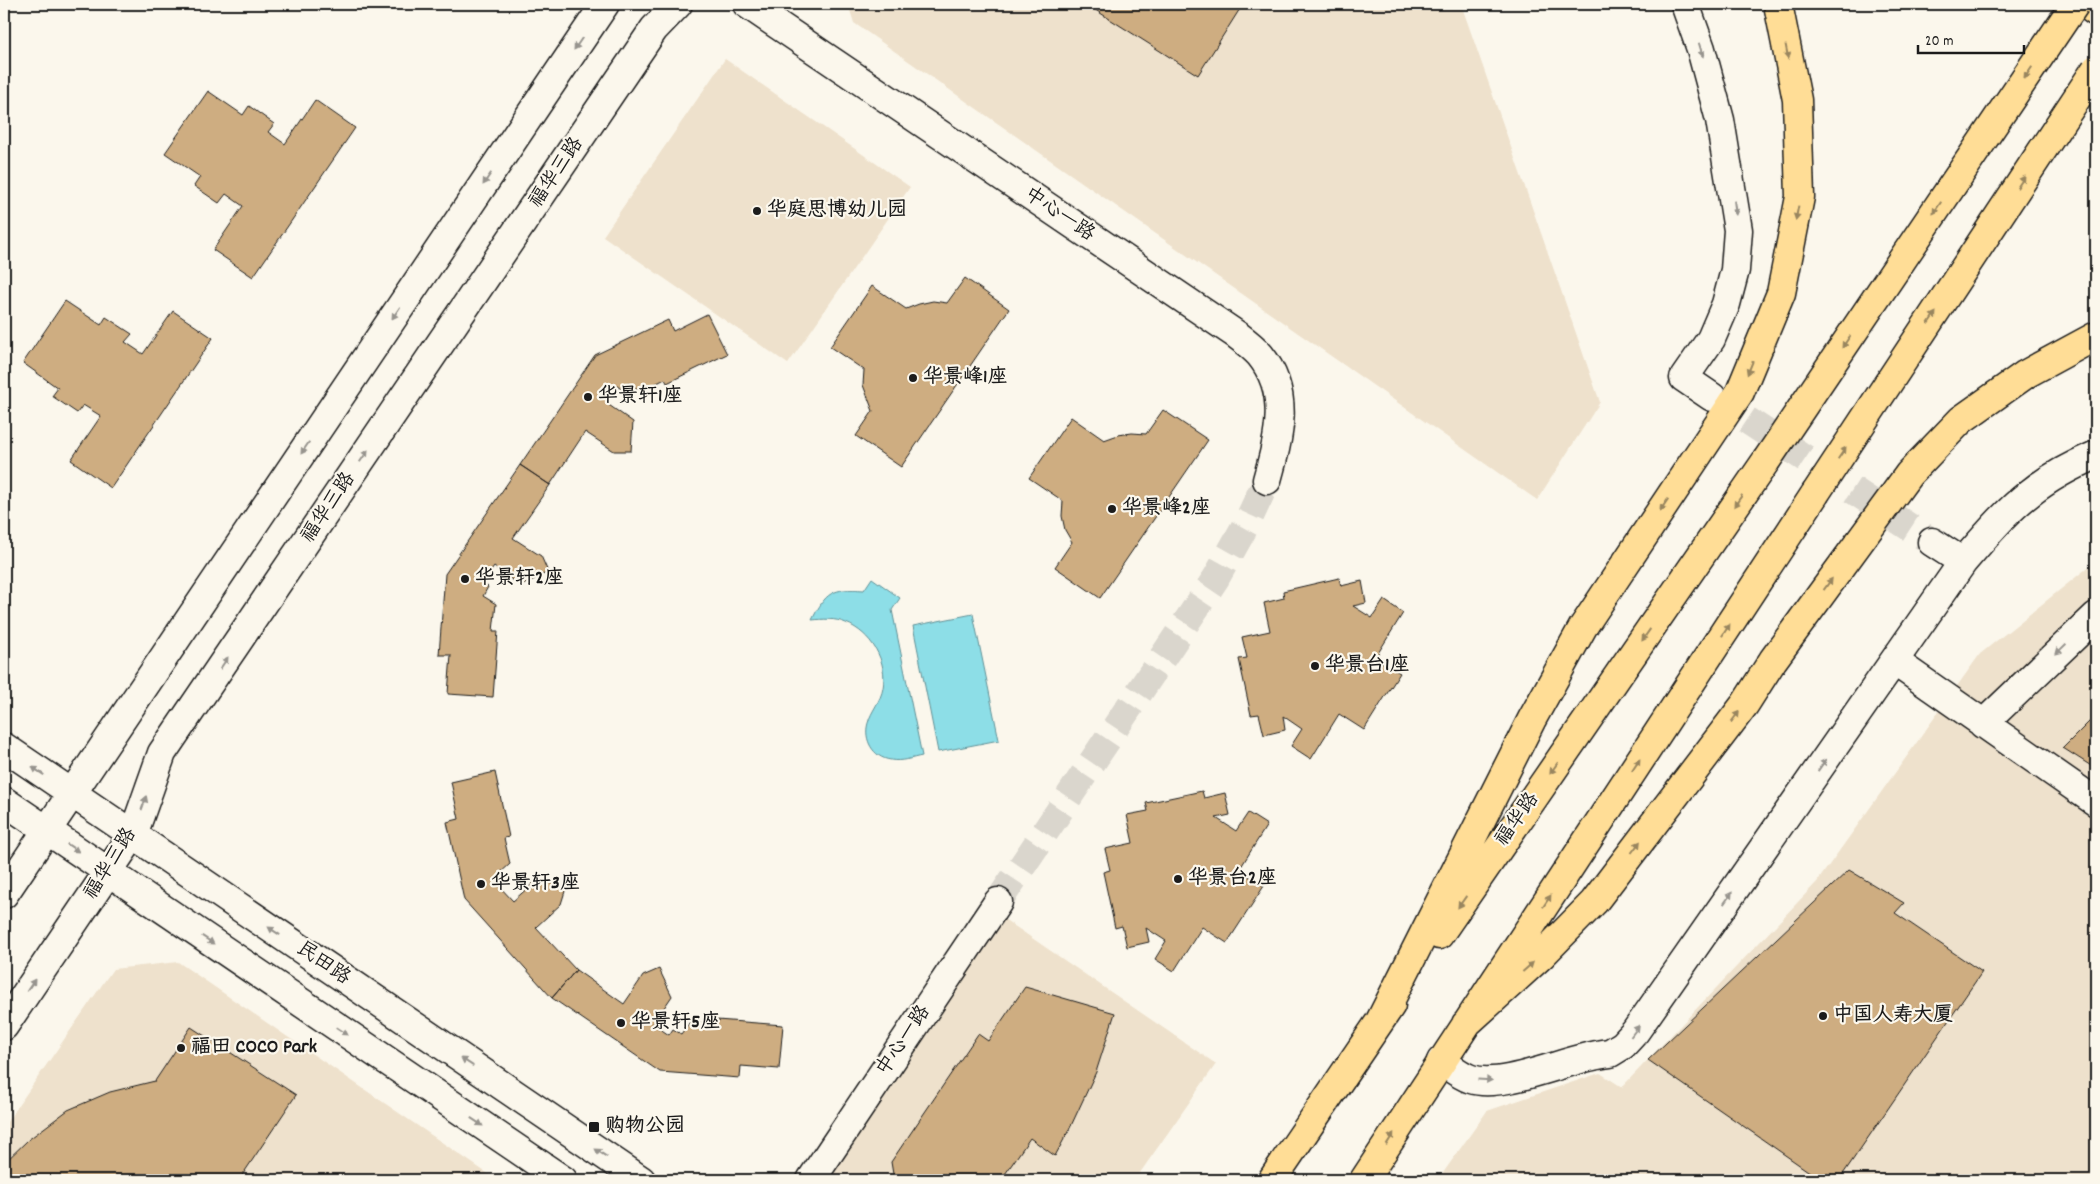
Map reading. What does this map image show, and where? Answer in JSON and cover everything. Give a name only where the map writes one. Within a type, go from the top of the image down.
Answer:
[{"type":"main road","points":[[1380,1021],[1532,719],[1583,627],[1740,392],[1781,293],[1800,197],[1797,100],[1778,4]]},
{"type":"main road","name":"福华路","points":[[1272,1180],[1766,461],[2075,4]]},
{"type":"main road","points":[[2085,4],[2096,12]]},
{"type":"main road","points":[[1364,1180],[2096,69]]},
{"type":"main road","points":[[1466,1024],[1542,955],[1594,902],[1745,704],[1773,660],[1909,474],[1961,420],[2026,374],[2096,336]]},
{"type":"street","points":[[4,894],[605,4]]},
{"type":"street","name":"福华三路","points":[[4,1026],[133,835],[162,753],[654,29],[678,4]]},
{"type":"street","name":"中心一路","points":[[748,4],[1237,335],[1260,355],[1276,379],[1280,407],[1278,441],[1266,480]]},
{"type":"street","points":[[1685,4],[1700,48],[1720,120],[1738,230],[1734,270],[1726,304],[1711,339],[1684,378],[1712,396]]},
{"type":"street","points":[[1441,1061],[1470,1079],[1485,1082],[1504,1080],[1610,1053],[1623,1045],[1641,1024],[1963,562],[1998,522],[2030,493],[2070,467],[2096,455]]},
{"type":"street","points":[[1932,542],[1963,562]]},
{"type":"street","points":[[1983,724],[2096,616]]},
{"type":"street","points":[[1894,661],[2096,802]]},
{"type":"street","name":"民田路","points":[[4,747],[641,1180]]},
{"type":"street","points":[[4,802],[563,1180]]},
{"type":"street","name":"中心一路","points":[[810,1180],[998,902]]},
{"type":"shaded area","points":[[848,4],[1461,4],[1600,402],[1537,500],[854,23]]},
{"type":"shaded area","name":"华庭思博幼儿园","points":[[725,59],[910,187],[788,364],[603,236]]},
{"type":"shaded area","points":[[2096,561],[2096,1180],[1438,1180],[1487,1111],[1600,1073],[1622,1087],[1817,882],[1980,654]]},
{"type":"shaded area","points":[[1004,919],[1216,1064],[1135,1180],[826,1180]]},
{"type":"shaded area","name":"福田 COCO Park","points":[[178,962],[497,1180],[4,1180],[4,1126],[113,969]]},
{"type":"water","points":[[872,578],[900,598],[892,610],[922,756],[906,760],[895,760],[879,756],[874,752],[868,741],[867,729],[869,719],[880,697],[884,678],[883,668],[876,649],[863,634],[846,623],[838,620],[812,620],[822,603],[831,594],[844,590],[864,590]]},
{"type":"water","points":[[973,614],[999,740],[938,752],[913,626]]},
{"type":"building","points":[[1086,4],[1243,4],[1198,75]]},
{"type":"building","points":[[208,91],[243,115],[249,106],[274,124],[268,132],[285,144],[315,100],[355,128],[253,277],[213,250],[243,206],[226,194],[219,203],[194,186],[200,177],[165,153]]},
{"type":"building","name":"华景峰1座","points":[[965,278],[1009,309],[901,467],[856,436],[873,411],[863,385],[864,370],[830,347],[872,286],[906,309],[933,301],[947,303]]},
{"type":"building","points":[[65,301],[101,325],[106,317],[132,334],[125,342],[143,354],[173,311],[213,338],[111,488],[71,460],[101,416],[83,405],[77,413],[52,396],[58,388],[23,363]]},
{"type":"building","name":"华景轩1座","points":[[707,314],[727,354],[667,383],[665,379],[641,391],[628,383],[623,390],[617,386],[606,403],[633,422],[631,451],[614,451],[585,432],[550,485],[520,465],[595,355],[668,320],[673,331]]},
{"type":"building","name":"华景峰2座","points":[[1163,410],[1208,440],[1100,598],[1055,567],[1072,542],[1065,530],[1062,516],[1063,501],[1029,478],[1071,417],[1104,440],[1132,433],[1146,434]]},
{"type":"building","name":"华景轩2座","points":[[520,465],[550,485],[513,538],[541,556],[548,572],[521,586],[494,567],[482,583],[488,587],[483,596],[496,604],[493,631],[498,631],[493,697],[448,694],[451,655],[439,655],[445,574]]},
{"type":"building","name":"华景台1座","points":[[1339,578],[1341,586],[1362,581],[1366,603],[1353,606],[1372,618],[1384,600],[1403,613],[1375,658],[1400,673],[1364,730],[1339,714],[1311,759],[1291,746],[1302,729],[1283,716],[1285,730],[1264,735],[1259,714],[1251,715],[1239,659],[1247,658],[1242,637],[1270,631],[1264,603],[1284,598],[1283,591]]},
{"type":"building","points":[[2096,715],[2096,769],[2063,748]]},
{"type":"building","name":"华景轩3座","points":[[495,772],[509,837],[504,838],[510,864],[499,874],[505,881],[499,886],[513,901],[538,879],[566,888],[561,904],[536,927],[576,970],[552,998],[464,900],[447,822],[459,819],[451,782]]},
{"type":"building","name":"华景台2座","points":[[1202,791],[1204,798],[1225,793],[1230,815],[1216,818],[1236,831],[1248,813],[1267,825],[1239,870],[1264,886],[1227,943],[1202,927],[1174,971],[1155,959],[1166,941],[1146,928],[1149,942],[1127,947],[1122,926],[1115,928],[1103,872],[1110,870],[1105,849],[1133,843],[1127,815],[1148,811],[1146,803]]},
{"type":"building","name":"中国人寿大厦","points":[[1849,870],[1904,903],[1895,913],[1982,972],[1839,1180],[1821,1180],[1648,1060]]},
{"type":"building","name":"华景轩5座","points":[[659,969],[672,996],[653,1024],[669,1035],[673,1029],[681,1034],[690,1022],[717,1024],[717,1020],[783,1025],[779,1069],[741,1066],[740,1078],[660,1072],[552,998],[576,970],[624,1004],[643,976]]},
{"type":"building","points":[[1025,987],[1115,1013],[1096,1072],[1055,1156],[1030,1138],[1001,1180],[894,1180],[891,1162],[978,1034],[988,1041]]},
{"type":"building","points":[[191,1027],[296,1095],[239,1180],[4,1180],[4,1163],[28,1140],[68,1110],[110,1092],[155,1081]]},
{"type":"tunnel","points":[[1712,397],[1932,542]]},
{"type":"tunnel","points":[[998,902],[1216,578],[1248,521],[1267,480]]},
{"type":"place","name":"华庭思博幼儿园","points":[[757,211]]},
{"type":"place","name":"华景峰1座","points":[[913,378]]},
{"type":"place","name":"华景轩1座","points":[[588,397]]},
{"type":"place","name":"华景峰2座","points":[[1112,509]]},
{"type":"place","name":"华景轩2座","points":[[465,579]]},
{"type":"place","name":"华景台1座","points":[[1315,666]]},
{"type":"place","name":"华景台2座","points":[[1178,879]]},
{"type":"place","name":"华景轩3座","points":[[481,884]]},
{"type":"place","name":"中国人寿大厦","points":[[1823,1016]]},
{"type":"place","name":"华景轩5座","points":[[621,1023]]},
{"type":"place","name":"福田 COCO Park","points":[[181,1048]]},
{"type":"place","name":"购物公园","points":[[594,1127]]}]
